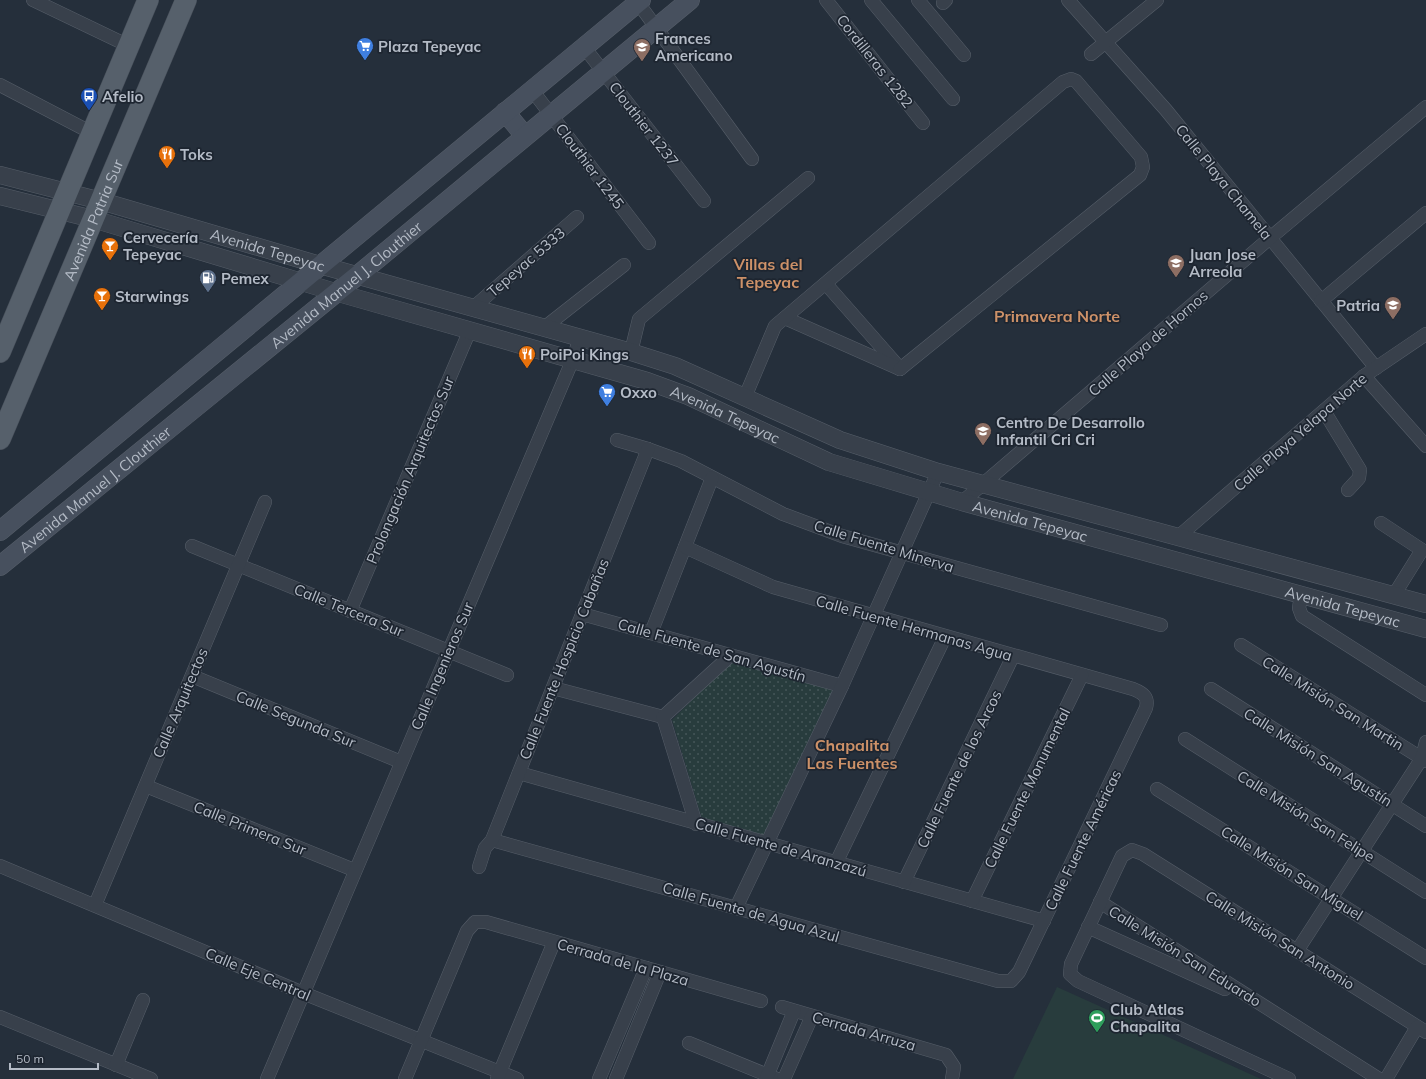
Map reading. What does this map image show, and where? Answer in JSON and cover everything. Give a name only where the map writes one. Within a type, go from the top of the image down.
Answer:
[{"type":"main road","points":[[0,352],[148,0]]},
{"type":"main road","name":"Avenida Patria Sur","points":[[0,440],[186,0]]},
{"type":"main road","name":"Avenida Manuel J. Clouthier","points":[[0,566],[335,292],[358,275],[690,0]]},
{"type":"main road","name":"Avenida Manuel J. Clouthier","points":[[0,531],[638,1]]},
{"type":"main road","points":[[505,112],[525,136]]},
{"type":"street","points":[[33,0],[129,46]]},
{"type":"street","name":"Cordilleras 1282","points":[[826,0],[923,123]]},
{"type":"street","points":[[872,0],[953,99]]},
{"type":"street","points":[[918,0],[964,54]]},
{"type":"street","name":"Calle Playa Chamela","points":[[1068,0],[1107,41],[1376,368]]},
{"type":"street","points":[[1091,54],[1157,0]]},
{"type":"street","points":[[638,1],[752,159]]},
{"type":"street","name":"Clouthier 1237","points":[[584,47],[704,201]]},
{"type":"street","points":[[745,397],[775,326],[1064,82],[1071,79],[1081,85],[1141,157],[1143,167],[1140,175],[900,369]]},
{"type":"street","points":[[0,85],[92,132]]},
{"type":"street","name":"Clouthier 1245","points":[[532,90],[648,243]]},
{"type":"street","name":"Calle Playa de Hornos","points":[[962,502],[1270,238],[1426,107]]},
{"type":"street","name":"Avenida Tepeyac","points":[[0,175],[68,191],[320,265],[545,326],[580,338],[631,352],[675,366],[840,440],[938,472],[1426,604]]},
{"type":"street","points":[[631,352],[639,319],[808,178]]},
{"type":"street","name":"Avenida Tepeyac","points":[[0,196],[60,210],[335,292],[647,381],[688,396],[829,462],[962,502],[1426,629]]},
{"type":"street","points":[[1321,301],[1426,213]]},
{"type":"street","name":"Tepeyac 5333","points":[[474,307],[577,217]]},
{"type":"street","points":[[545,326],[624,265]]},
{"type":"street","points":[[826,284],[900,369]]},
{"type":"street","points":[[785,318],[900,369]]},
{"type":"street","name":"Prolongación Arquitectos Sur","points":[[350,611],[470,330]]},
{"type":"street","name":"Calle Playa Yelapa Norte","points":[[1179,536],[1364,376],[1426,334]]},
{"type":"street","name":"Calle Ingenieros Sur","points":[[267,1079],[354,870],[573,359],[580,338]]},
{"type":"street","points":[[1364,376],[1426,446]]},
{"type":"street","points":[[1324,411],[1360,470],[1359,478],[1348,490]]},
{"type":"street","name":"Calle Fuente Minerva","points":[[617,440],[681,461],[783,514],[842,536],[1161,625]]},
{"type":"street","name":"Calle Fuente Hospicio Cabañas","points":[[479,867],[485,848],[492,840],[648,449]]},
{"type":"street","points":[[736,908],[842,686],[938,472]]},
{"type":"street","points":[[651,634],[712,478]]},
{"type":"street","name":"Calle Arquitectos","points":[[95,905],[265,502]]},
{"type":"street","points":[[1381,523],[1425,548],[1394,595]]},
{"type":"street","name":"Calle Tercera Sur","points":[[192,546],[506,675]]},
{"type":"street","name":"Calle Fuente Hermanas Agua","points":[[686,547],[773,587],[873,617],[1141,692],[1146,697]]},
{"type":"street","points":[[1363,612],[1369,588]]},
{"type":"street","points":[[1301,595],[1299,608],[1302,616],[1426,695]]},
{"type":"street","name":"Calle Fuente de San Agustín","points":[[582,614],[842,686]]},
{"type":"street","points":[[836,863],[945,637]]},
{"type":"street","name":"Calle Misión San Martin","points":[[1241,645],[1424,760]]},
{"type":"street","points":[[663,717],[730,656]]},
{"type":"street","name":"Calle Fuente de los Arcos","points":[[904,882],[1013,656]]},
{"type":"street","name":"Calle Fuente Monumental","points":[[972,901],[1082,675]]},
{"type":"street","name":"Calle Segunda Sur","points":[[192,676],[401,762]]},
{"type":"street","points":[[553,688],[663,717]]},
{"type":"street","name":"Calle Misión San Agustín","points":[[1211,688],[1426,826]]},
{"type":"street","name":"Calle Fuente Américas","points":[[1011,981],[1019,972],[1146,708],[1148,702],[1146,697]]},
{"type":"street","points":[[663,717],[696,824]]},
{"type":"street","name":"Calle Misión San Felipe","points":[[1186,739],[1426,892]]},
{"type":"street","points":[[1297,951],[1392,804],[1424,760],[1426,742]]},
{"type":"street","name":"Calle Fuente de Aranzazú","points":[[519,773],[766,844],[1044,920]]},
{"type":"street","name":"Calle Primera Sur","points":[[146,786],[354,870]]},
{"type":"street","name":"Calle Misión San Miguel","points":[[1157,788],[1426,958]]},
{"type":"street","name":"Calle Fuente de Agua Azul","points":[[492,840],[998,981],[1011,981]]},
{"type":"street","name":"Calle Misión San Antonio","points":[[1100,902],[1122,856],[1132,850],[1144,854],[1421,1030]]},
{"type":"street","name":"Calle Eje Central","points":[[0,866],[421,1041],[498,1076],[517,1079]]},
{"type":"street","points":[[1100,902],[1071,964],[1070,974],[1078,981],[1289,1079]]},
{"type":"street","name":"Calle Misión San Eduardo","points":[[1100,902],[1379,1079]]},
{"type":"street","name":"Cerrada de la Plaza","points":[[421,1041],[467,931],[475,922],[486,922],[761,1000]]},
{"type":"street","name":"Calle Misión San Eduardo","points":[[1088,927],[1270,1010]]},
{"type":"street","points":[[498,1076],[554,942]]},
{"type":"street","points":[[599,1079],[646,968]]},
{"type":"street","points":[[616,1079],[660,972]]},
{"type":"street","points":[[116,1065],[143,1000]]},
{"type":"street","name":"Cerrada Arruza","points":[[770,1078],[788,1009],[946,1055],[954,1067],[952,1079]]},
{"type":"street","points":[[784,1079],[812,1016]]},
{"type":"street","points":[[0,1017],[151,1079]]},
{"type":"street","points":[[1386,1079],[1421,1030]]},
{"type":"street","points":[[405,1079],[421,1041]]},
{"type":"street","points":[[689,1043],[770,1078]]},
{"type":"green space","points":[[733,659],[835,688],[763,836],[702,819],[672,720]]},
{"type":"green space","name":"Club Atlas Chapalita","points":[[1057,987],[1261,1079],[1013,1079]]},
{"type":"place","name":"Plaza Tepeyac","points":[[365,61]]},
{"type":"place","name":"Frances Americano","points":[[642,62]]},
{"type":"place","name":"Afelio","points":[[89,111]]},
{"type":"place","name":"Toks","points":[[167,169]]},
{"type":"place","name":"Cervecería Tepeyac","points":[[110,261]]},
{"type":"place","name":"Juan Jose Arreola","points":[[1176,278]]},
{"type":"place","name":"Pemex","points":[[208,293]]},
{"type":"place","name":"Starwings","points":[[102,311]]},
{"type":"place","name":"Patria","points":[[1393,320]]},
{"type":"place","name":"PoiPoi Kings","points":[[527,369]]},
{"type":"place","name":"Oxxo","points":[[607,407]]},
{"type":"place","name":"Centro De Desarrollo Infantil Cri Cri","points":[[983,446]]},
{"type":"place","name":"Club Atlas Chapalita","points":[[1097,1033]]},
{"type":"district","name":"Villas del Tepeyac","points":[[768,273]]},
{"type":"district","name":"Primavera Norte","points":[[1057,316]]},
{"type":"district","name":"Chapalita Las Fuentes","points":[[852,754]]}]
